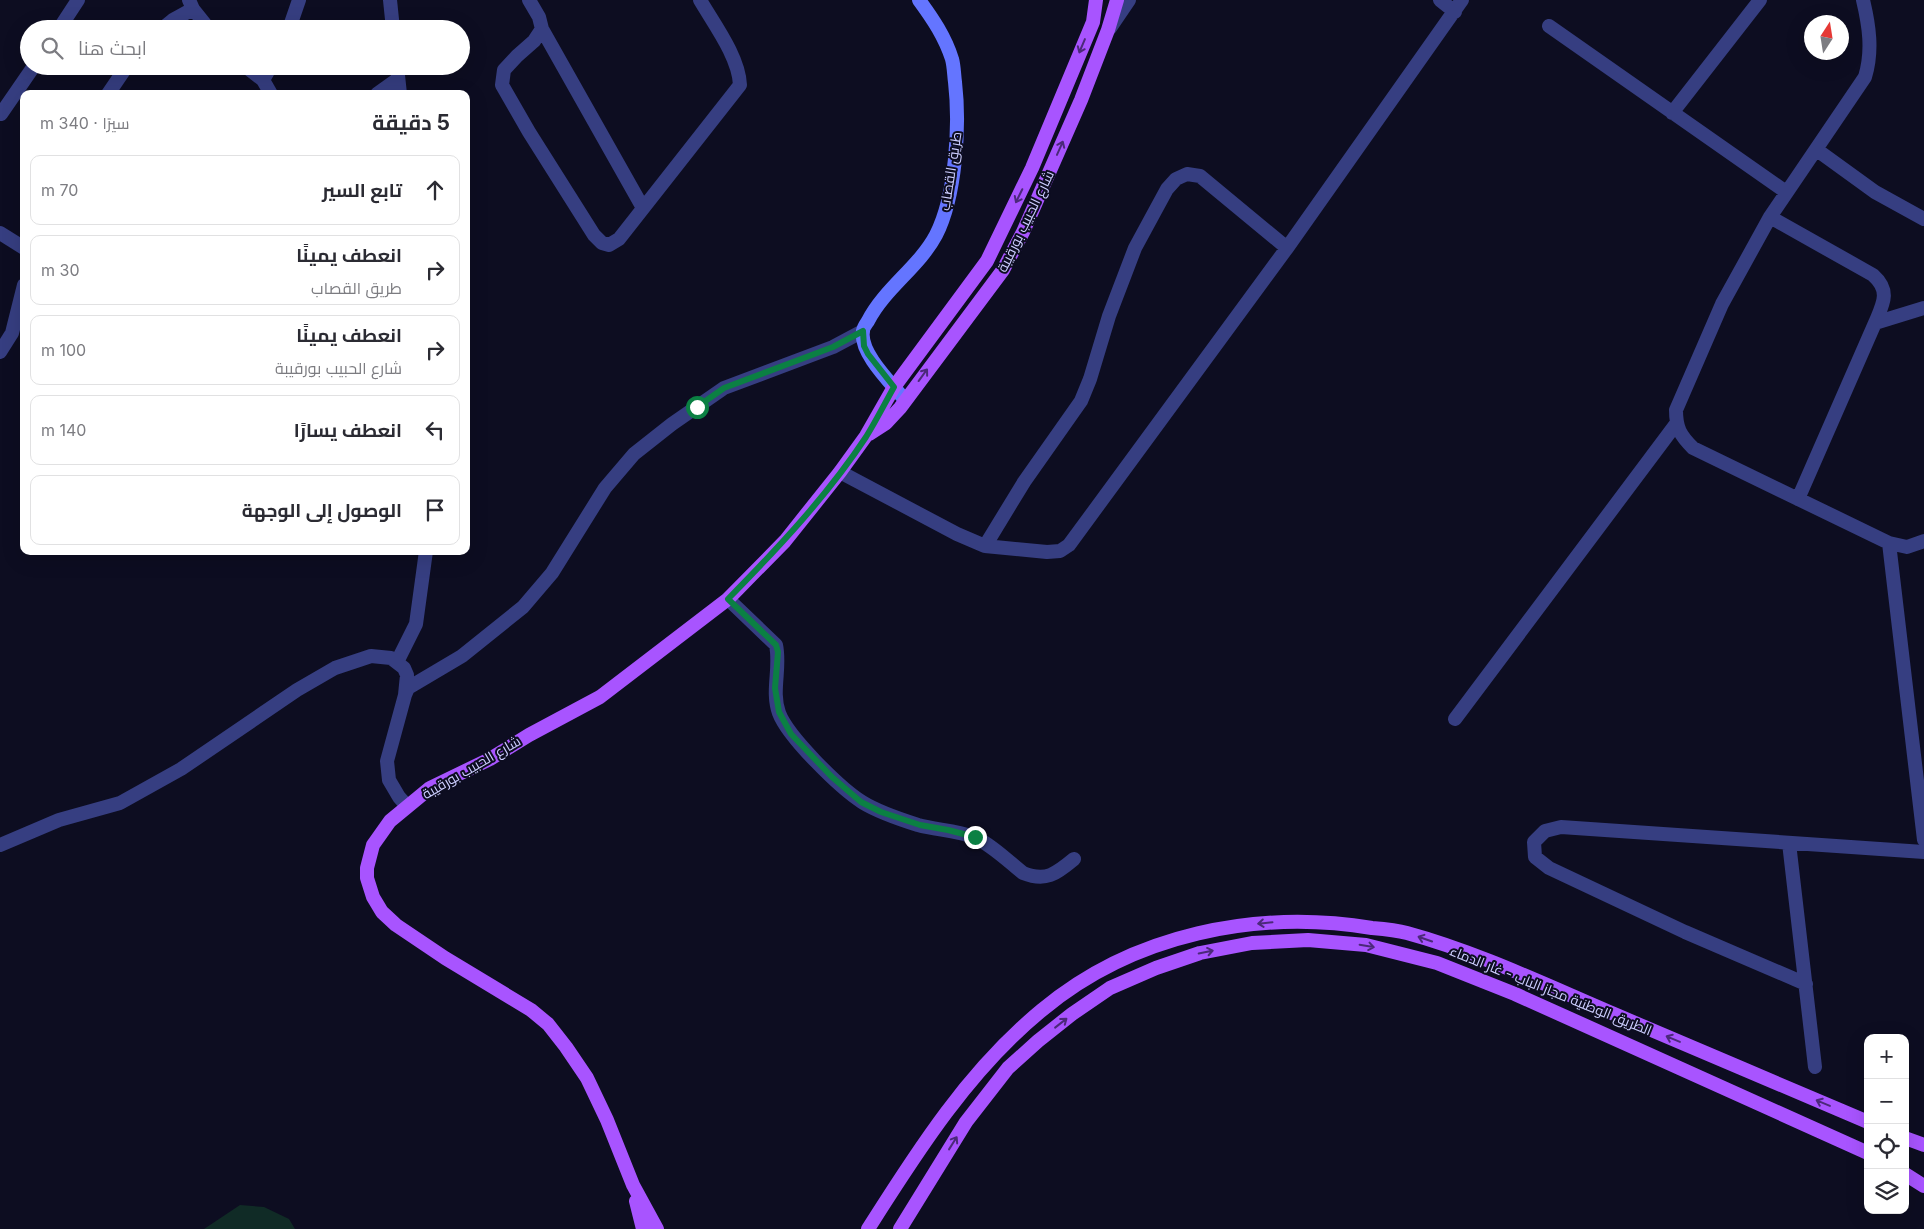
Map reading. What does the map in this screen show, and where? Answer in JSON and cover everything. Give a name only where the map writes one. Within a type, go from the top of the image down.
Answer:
[{"type":"main road","name":"طريق القصاب","points":[[863,331],[881,300],[909,270],[936,235],[947,204],[957,129],[957,102],[953,61],[941,30],[919,0]]},
{"type":"main road","name":"شارع الحبيب بورقيبة","points":[[657,1229],[633,1185],[607,1120],[587,1078],[548,1024],[531,1010],[396,925],[382,912],[373,897],[367,878],[367,868],[373,845],[390,821],[430,788],[490,759],[528,735],[600,697],[728,599],[785,541],[866,436],[894,387],[987,261],[1032,168],[1092,22],[1096,0]]},
{"type":"main road","name":"شارع الحبيب بورقيبة","points":[[866,436],[886,423],[905,400],[1003,270],[1023,232],[1081,100],[1108,30],[1117,0]]},
{"type":"main road","points":[[863,331],[864,346],[868,354],[905,400]]},
{"type":"main road","name":"الطريق الوطنية مجاز الباب - غار الدماء","points":[[868,1229],[899,1180],[958,1096],[1004,1044],[1042,1009],[1076,984],[1117,961],[1162,944],[1214,929],[1271,922],[1338,922],[1406,933],[1484,959],[1864,1120]]},
{"type":"main road","name":"الطريق الوطنية مجاز الباب - غار الدماء","points":[[900,1229],[966,1122],[1008,1068],[1072,1014],[1110,988],[1156,968],[1200,953],[1252,943],[1308,940],[1366,945],[1437,963],[1524,998],[1864,1151]]},
{"type":"main road","points":[[1909,1139],[1924,1145]]},
{"type":"main road","points":[[907,1229],[939,1165]]},
{"type":"main road","points":[[1909,1177],[1924,1186]]},
{"type":"main road","name":"شارع الحبيب بورقيبة","points":[[633,1185],[642,1229]]},
{"type":"street","points":[[65,20],[78,0]]},
{"type":"street","points":[[292,20],[299,0]]},
{"type":"street","points":[[390,0],[392,20]]},
{"type":"street","points":[[529,0],[539,17],[542,30],[642,208]]},
{"type":"street","points":[[542,30],[534,41],[504,70],[502,85],[528,132],[594,235],[602,243],[609,245],[619,239],[740,85],[740,76],[735,61],[700,0]]},
{"type":"street","points":[[1108,30],[1129,0]]},
{"type":"street","points":[[840,472],[957,534],[985,546],[1047,552],[1060,551],[1069,545],[1287,248],[1458,6],[1440,0]]},
{"type":"street","points":[[1672,113],[1760,0]]},
{"type":"street","points":[[1863,0],[1868,29],[1869,64],[1865,76],[1817,150],[1770,217],[1722,304],[1679,402],[1676,410],[1676,424],[1683,437],[1693,448],[1889,543],[1907,547],[1924,541]]},
{"type":"street","points":[[172,20],[191,4],[203,20]]},
{"type":"street","points":[[1548,26],[1786,192]]},
{"type":"street","points":[[1,114],[28,75]]},
{"type":"street","points":[[111,90],[122,75]]},
{"type":"street","points":[[254,75],[268,90]]},
{"type":"street","points":[[268,90],[269,75]]},
{"type":"street","points":[[381,90],[395,75]]},
{"type":"street","points":[[398,75],[400,90]]},
{"type":"street","points":[[1817,150],[1875,192],[1924,219]]},
{"type":"street","points":[[985,546],[1024,482],[1081,401],[1090,379],[1109,316],[1135,248],[1167,189],[1176,179],[1187,174],[1200,176],[1287,248]]},
{"type":"street","points":[[1770,217],[1873,275],[1884,289],[1884,299],[1875,323],[1798,499]]},
{"type":"street","points":[[0,232],[20,245]]},
{"type":"street","points":[[0,352],[12,333],[20,301]]},
{"type":"street","points":[[1875,323],[1924,308]]},
{"type":"street","points":[[407,806],[398,797],[389,780],[387,761],[408,688],[462,656],[522,607],[552,573],[605,488],[634,454],[672,424],[724,388],[833,347],[863,331]]},
{"type":"street","points":[[1455,719],[1676,424]]},
{"type":"street","points":[[1889,543],[1924,840]]},
{"type":"street","points":[[397,662],[416,624],[425,555]]},
{"type":"street","points":[[728,599],[776,645],[778,652],[775,688],[779,712],[786,725],[832,777],[861,802],[881,812],[920,825],[975,837],[1023,873],[1030,876],[1038,877],[1056,874],[1074,859]]},
{"type":"street","points":[[0,845],[59,820],[120,802],[181,769],[297,690],[335,668],[371,656],[391,658],[404,668],[407,675],[405,695]]},
{"type":"street","points":[[1806,984],[1685,932],[1549,868],[1535,857],[1534,842],[1545,831],[1561,827],[1924,852]]},
{"type":"street","points":[[1789,843],[1814,1067]]},
{"type":"green space","points":[[240,1205],[264,1207],[289,1219],[295,1229],[204,1229]]},
{"type":"route","points":[[697,407],[724,388],[814,352],[833,347],[863,331],[864,346],[868,354],[894,387],[866,436],[840,472],[785,541],[728,599],[776,645],[778,652],[775,688],[779,712],[791,734],[832,777],[861,802],[881,812],[920,825],[975,837]]}]
